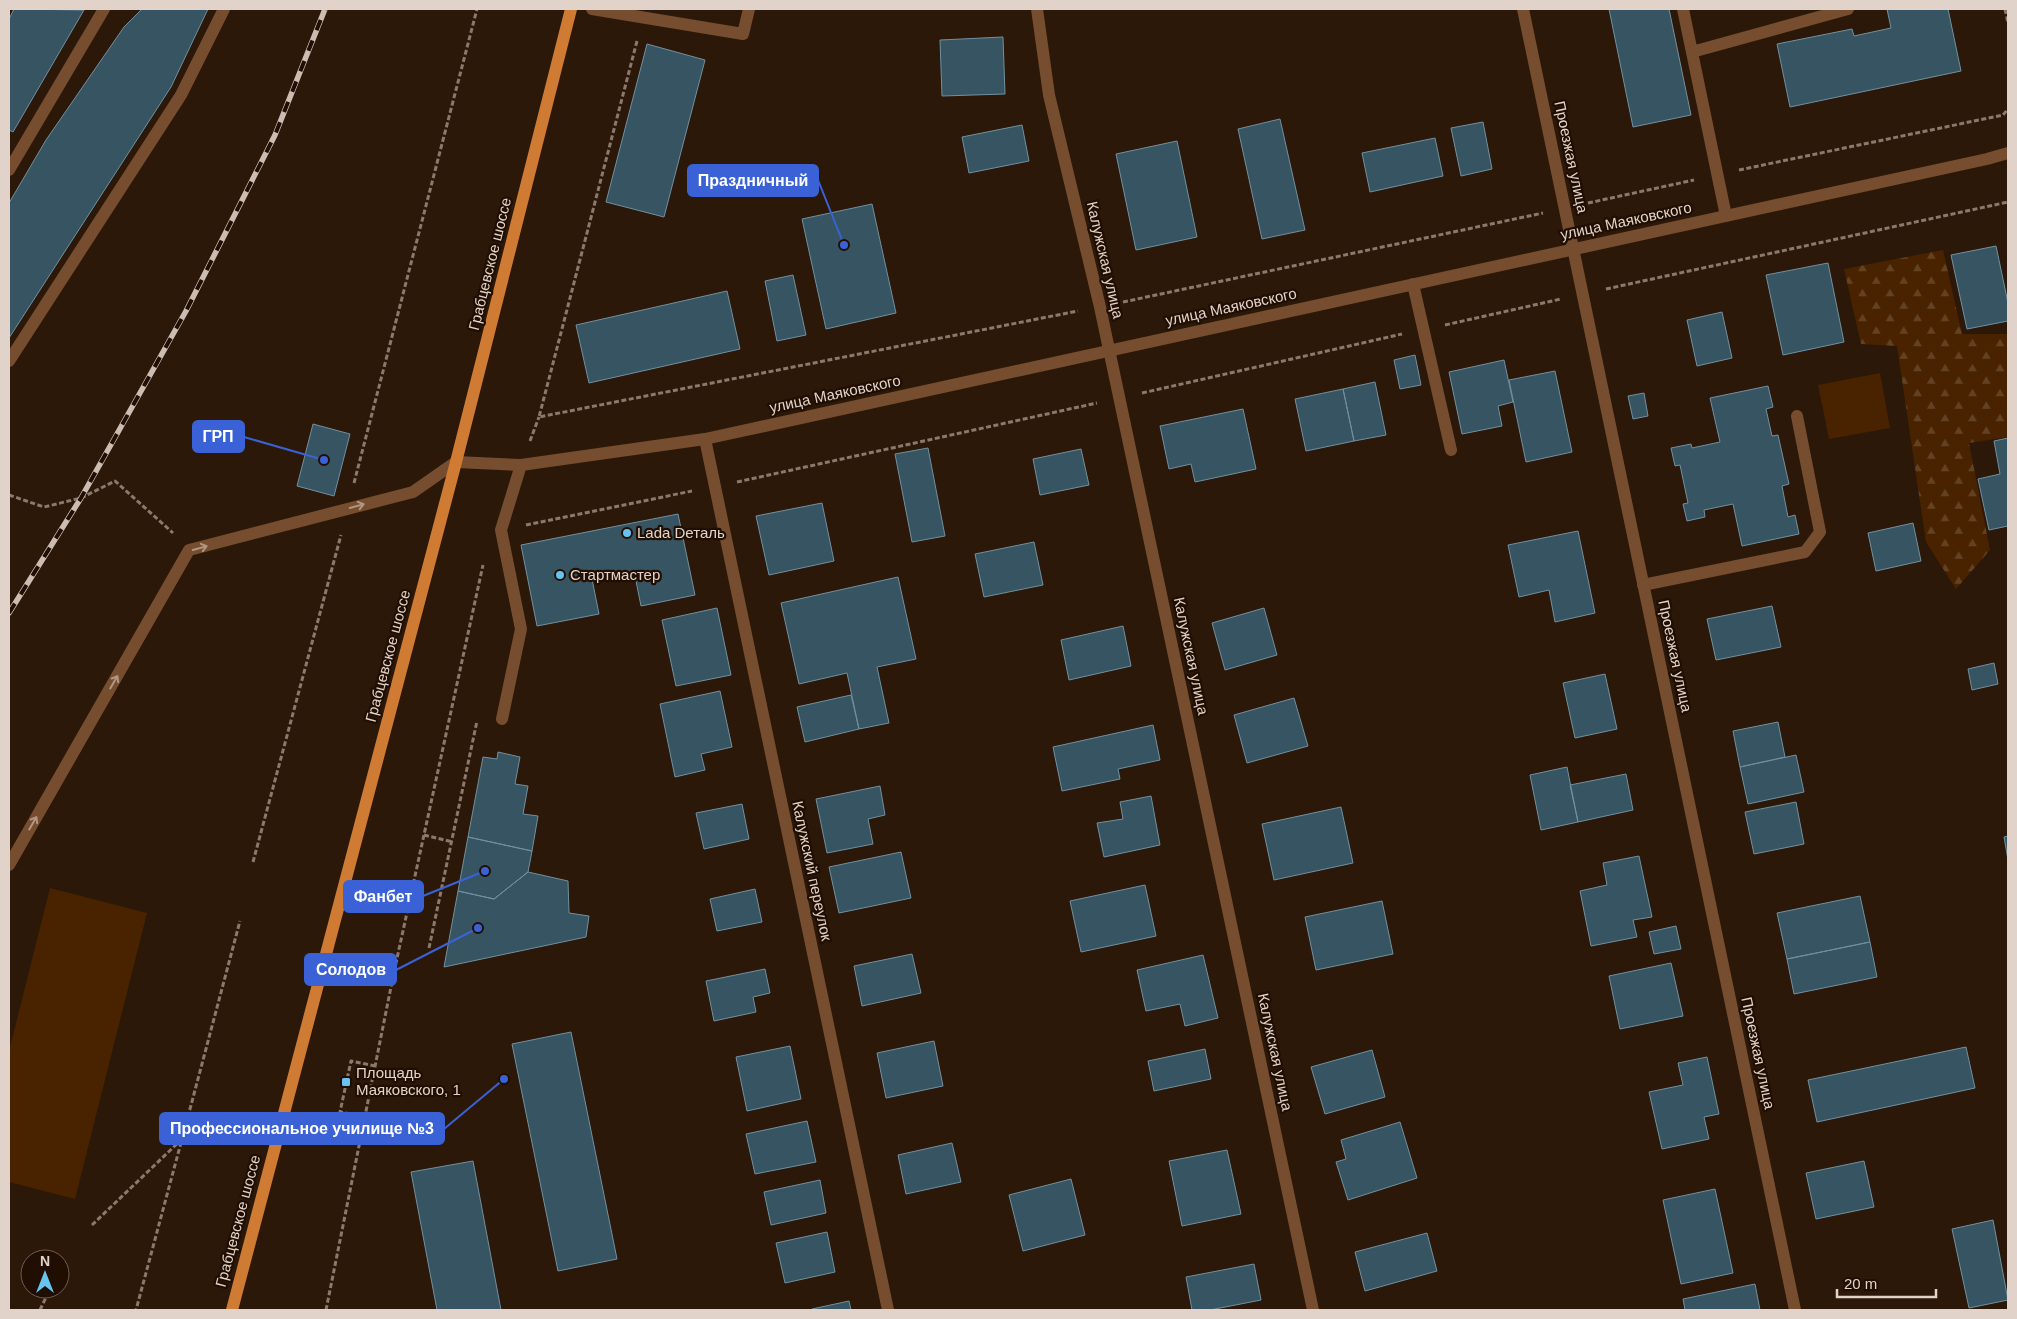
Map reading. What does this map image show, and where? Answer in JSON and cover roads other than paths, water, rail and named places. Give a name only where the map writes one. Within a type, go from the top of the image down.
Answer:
[{"type":"main road","name":"Грабцевское шоссе","points":[[232,1310],[456,462],[572,9]]},
{"type":"street","points":[[9,170],[104,9]]},
{"type":"street","points":[[9,361],[181,95],[224,9]]},
{"type":"street","points":[[592,9],[643,19],[743,34],[749,9]]},
{"type":"street","name":"Калужская улица","points":[[1037,9],[1050,95],[1100,307],[1314,1310]]},
{"type":"street","name":"Проезжая улица","points":[[1523,9],[1795,1310]]},
{"type":"street","points":[[1682,9],[1726,216]]},
{"type":"street","points":[[1692,52],[1848,9]]},
{"type":"street","name":"улица Маяковского","points":[[456,462],[522,466],[705,439],[2008,153]]},
{"type":"street","points":[[1413,284],[1451,450]]},
{"type":"street","points":[[1643,585],[1805,552],[1820,532],[1797,416]]},
{"type":"street","name":"Калужский переулок","points":[[705,439],[888,1310]]},
{"type":"street","points":[[9,865],[189,550],[413,492],[456,462]]},
{"type":"street","points":[[502,720],[520,629],[501,530],[522,466]]},
{"type":"railway","points":[[9,613],[81,498],[186,311],[275,135],[325,9]]},
{"type":"place","name":"Праздничный","points":[[844,245]]},
{"type":"place","name":"ГРП","points":[[324,460]]},
{"type":"place","name":"Lada Dеталь","points":[[627,533]]},
{"type":"place","name":"Стартмастер","points":[[560,575]]},
{"type":"place","name":"Фанбет","points":[[485,871]]},
{"type":"place","name":"Солодов","points":[[478,928]]},
{"type":"place","name":"Профессиональное училище №3","points":[[504,1079]]},
{"type":"place","name":"Площадь Маяковского, 1","points":[[346,1082]]}]
